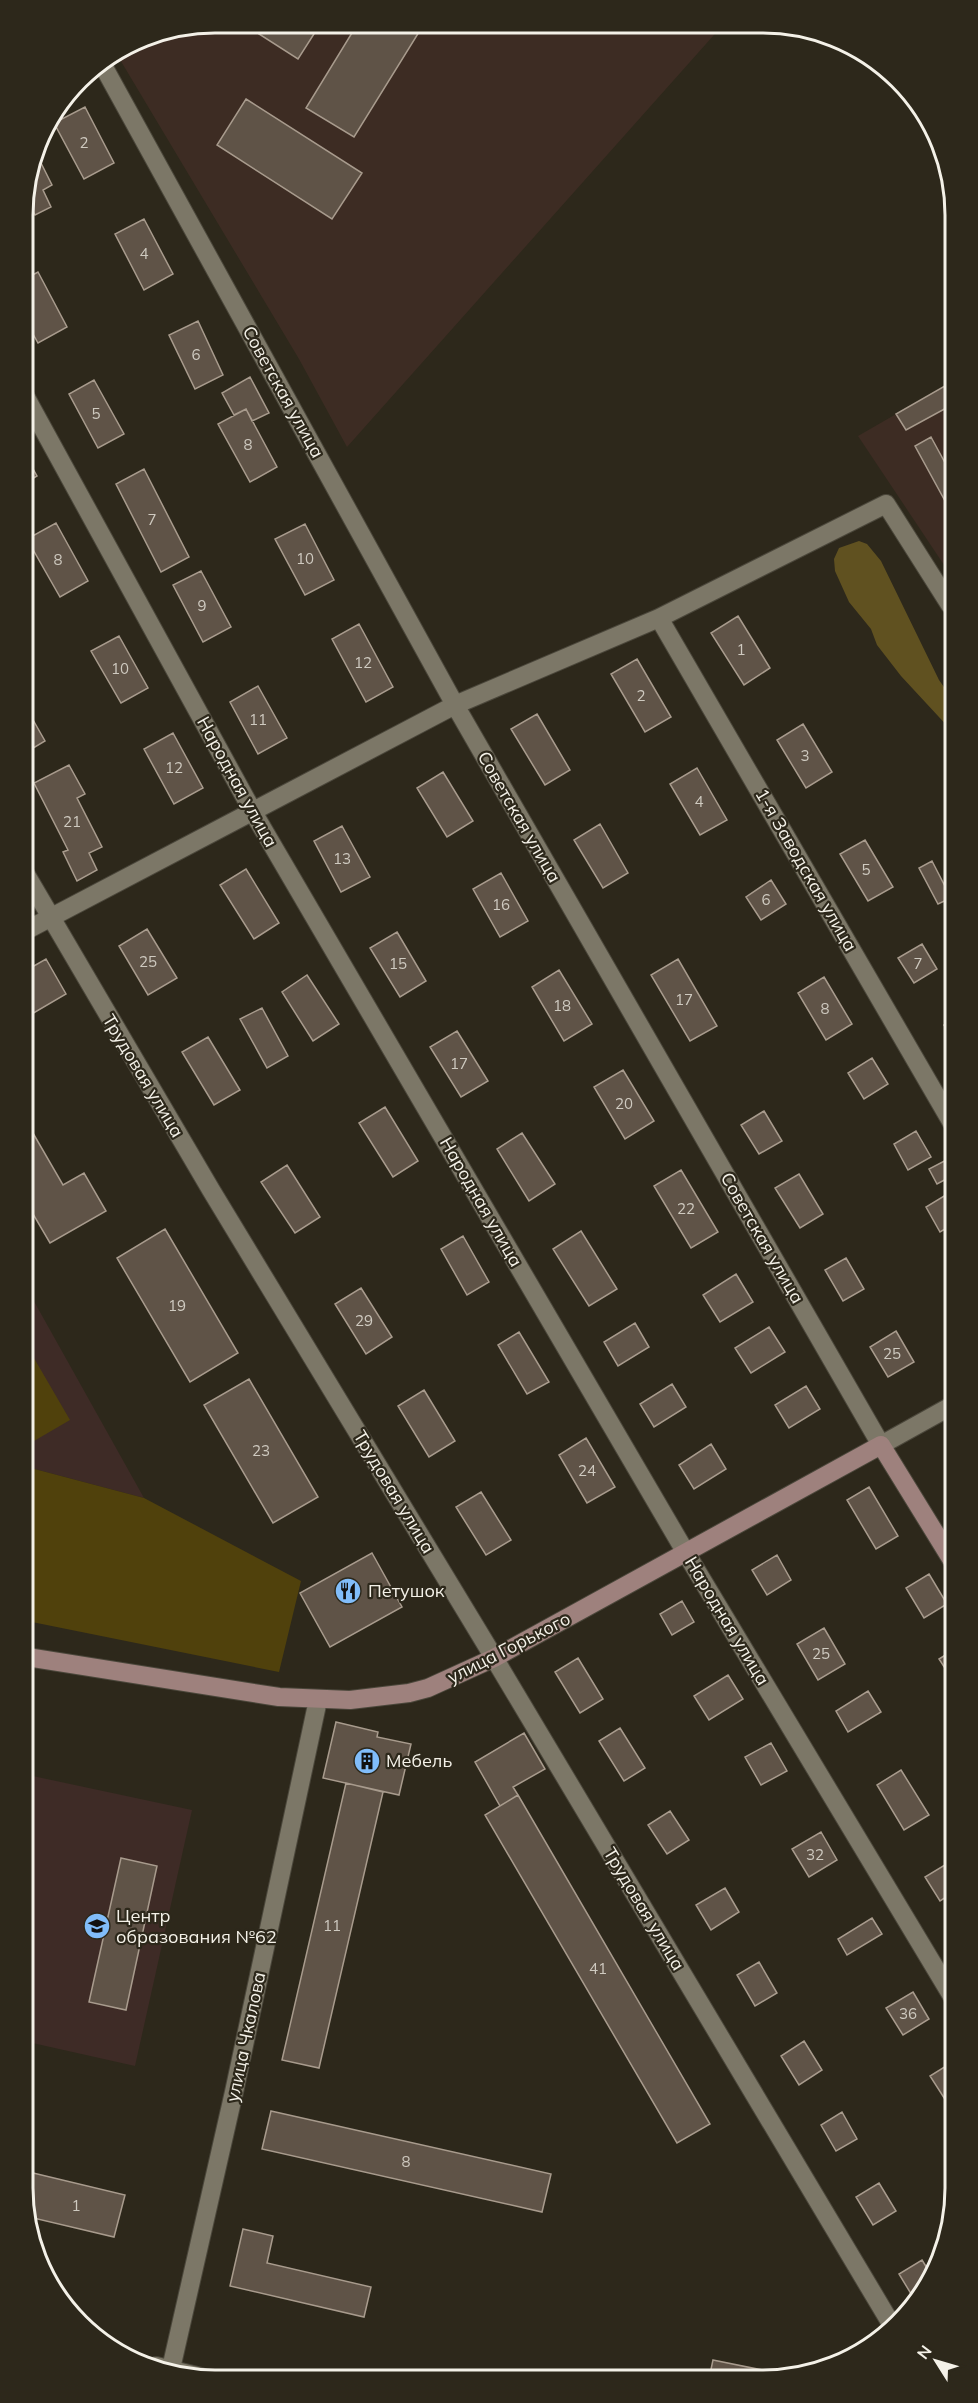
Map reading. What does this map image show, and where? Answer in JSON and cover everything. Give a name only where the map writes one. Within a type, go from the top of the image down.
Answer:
[{"type":"street","name":"Советская улица","points":[[105,70],[455,705],[881,1445],[945,1549]]},
{"type":"street","name":"Народная улица","points":[[33,410],[253,812],[686,1553],[945,1986]]},
{"type":"street","points":[[33,927],[455,705],[659,618],[886,504],[945,597]]},
{"type":"street","name":"1-я Заводская улица","points":[[659,618],[945,1111]]},
{"type":"street","name":"Трудовая улица","points":[[33,888],[889,2320]]},
{"type":"street","points":[[881,1445],[945,1409]]},
{"type":"street","name":"улица Горького","points":[[33,1658],[127,1674],[318,1700],[350,1700],[409,1693],[437,1686],[495,1658],[881,1445]]},
{"type":"street","name":"улица Чкалова","points":[[168,2363],[234,2092],[318,1700]]},
{"type":"shaded area","points":[[203,33],[716,33],[347,447],[299,359],[120,60],[168,39]]},
{"type":"shaded area","points":[[945,386],[945,566],[858,436]]},
{"type":"shaded area","points":[[859,541],[867,544],[881,561],[945,688],[945,724],[901,676],[877,645],[871,629],[849,602],[835,571],[834,559],[839,548]]},
{"type":"shaded area","points":[[33,1300],[144,1498],[33,1469]]},
{"type":"shaded area","points":[[33,1356],[70,1420],[34,1441],[33,1439]]},
{"type":"shaded area","points":[[33,1469],[144,1498],[301,1581],[279,1672],[33,1622]]},
{"type":"shaded area","name":"Центр образования №62","points":[[33,1776],[192,1810],[135,2066],[33,2043]]},
{"type":"building","points":[[260,33],[315,33],[298,59]]},
{"type":"building","points":[[352,33],[418,33],[354,137],[306,108]]},
{"type":"building","points":[[246,99],[362,173],[332,219],[217,145]]},
{"type":"building","points":[[85,107],[114,163],[84,179],[56,127],[61,119]]},
{"type":"building","points":[[41,163],[52,185],[43,190],[51,207],[35,215],[33,203]]},
{"type":"building","points":[[144,219],[173,274],[144,290],[115,234]]},
{"type":"building","points":[[38,272],[67,327],[38,343],[33,334],[33,275]]},
{"type":"building","points":[[198,321],[223,375],[195,389],[169,335]]},
{"type":"building","points":[[250,377],[269,413],[252,421],[246,409],[234,415],[222,393]]},
{"type":"building","points":[[94,380],[124,434],[98,448],[69,394]]},
{"type":"building","points":[[945,386],[945,409],[906,430],[896,414]]},
{"type":"building","points":[[246,409],[277,467],[250,482],[218,424]]},
{"type":"building","points":[[931,437],[945,463],[945,501],[915,446]]},
{"type":"building","points":[[144,469],[189,557],[161,572],[116,484]]},
{"type":"building","points":[[56,523],[88,581],[60,597],[33,550],[33,536]]},
{"type":"building","points":[[305,524],[334,580],[305,595],[275,539]]},
{"type":"building","points":[[201,571],[231,627],[203,642],[173,585]]},
{"type":"building","points":[[738,616],[770,668],[744,685],[711,633]]},
{"type":"building","points":[[359,624],[393,687],[366,702],[332,639]]},
{"type":"building","points":[[119,636],[148,688],[121,703],[91,651]]},
{"type":"building","points":[[637,659],[671,717],[645,732],[611,674]]},
{"type":"building","points":[[258,686],[287,738],[258,754],[230,702]]},
{"type":"building","points":[[537,714],[570,770],[545,785],[511,729]]},
{"type":"building","points":[[33,720],[45,741],[33,748]]},
{"type":"building","points":[[803,724],[832,772],[806,788],[777,740]]},
{"type":"building","points":[[173,733],[203,788],[174,804],[144,749]]},
{"type":"building","points":[[69,765],[85,794],[77,798],[102,847],[89,853],[97,870],[77,881],[63,852],[68,850],[34,783]]},
{"type":"building","points":[[697,768],[727,820],[700,835],[670,784]]},
{"type":"building","points":[[443,772],[473,821],[447,837],[417,788]]},
{"type":"building","points":[[600,824],[628,873],[603,888],[574,840]]},
{"type":"building","points":[[342,826],[370,877],[341,892],[314,841]]},
{"type":"building","points":[[865,840],[893,887],[868,901],[840,854]]},
{"type":"building","points":[[932,861],[945,886],[945,901],[938,904],[919,868]]},
{"type":"building","points":[[246,869],[279,923],[254,939],[220,885]]},
{"type":"building","points":[[501,873],[528,921],[500,937],[473,889]]},
{"type":"building","points":[[771,880],[786,904],[761,920],[746,897]]},
{"type":"building","points":[[147,929],[177,978],[148,995],[119,946]]},
{"type":"building","points":[[397,932],[426,981],[400,997],[370,948]]},
{"type":"building","points":[[922,944],[937,969],[914,983],[898,958]]},
{"type":"building","points":[[46,959],[66,994],[33,1013],[33,966]]},
{"type":"building","points":[[678,959],[717,1026],[690,1041],[651,975]]},
{"type":"building","points":[[559,970],[592,1024],[564,1041],[532,987]]},
{"type":"building","points":[[307,975],[339,1024],[313,1041],[282,992]]},
{"type":"building","points":[[824,977],[852,1024],[826,1040],[798,993]]},
{"type":"building","points":[[262,1008],[288,1056],[267,1068],[240,1019]]},
{"type":"building","points":[[457,1031],[488,1081],[461,1097],[430,1047]]},
{"type":"building","points":[[208,1037],[240,1090],[214,1105],[182,1052]]},
{"type":"building","points":[[872,1058],[888,1084],[864,1099],[848,1073]]},
{"type":"building","points":[[623,1070],[654,1121],[625,1139],[594,1087]]},
{"type":"building","points":[[385,1107],[418,1161],[393,1177],[359,1123]]},
{"type":"building","points":[[764,1111],[782,1141],[759,1154],[741,1125]]},
{"type":"building","points":[[916,1131],[931,1157],[908,1170],[894,1144]]},
{"type":"building","points":[[33,1133],[63,1185],[84,1173],[106,1211],[50,1243],[33,1214]]},
{"type":"building","points":[[522,1133],[555,1184],[529,1201],[497,1149]]},
{"type":"building","points":[[945,1161],[945,1180],[937,1184],[929,1169]]},
{"type":"building","points":[[287,1165],[320,1217],[295,1233],[261,1182]]},
{"type":"building","points":[[681,1170],[718,1232],[691,1248],[654,1186]]},
{"type":"building","points":[[799,1174],[823,1214],[800,1228],[775,1188]]},
{"type":"building","points":[[945,1195],[945,1229],[940,1232],[926,1207]]},
{"type":"building","points":[[165,1229],[238,1353],[190,1382],[117,1258]]},
{"type":"building","points":[[581,1231],[617,1289],[589,1306],[553,1249]]},
{"type":"building","points":[[463,1236],[489,1282],[467,1295],[441,1249]]},
{"type":"building","points":[[846,1258],[864,1289],[843,1301],[825,1270]]},
{"type":"building","points":[[736,1274],[753,1302],[720,1322],[703,1295]]},
{"type":"building","points":[[361,1288],[392,1337],[366,1354],[335,1304]]},
{"type":"building","points":[[635,1323],[649,1347],[618,1366],[604,1342]]},
{"type":"building","points":[[769,1327],[785,1352],[751,1373],[735,1348]]},
{"type":"building","points":[[896,1331],[914,1362],[888,1377],[870,1347]]},
{"type":"building","points":[[519,1332],[549,1382],[527,1394],[498,1345]]},
{"type":"building","points":[[249,1379],[318,1497],[273,1523],[204,1405]]},
{"type":"building","points":[[672,1384],[686,1407],[654,1427],[640,1404]]},
{"type":"building","points":[[806,1386],[820,1409],[789,1428],[775,1405]]},
{"type":"building","points":[[424,1390],[455,1441],[429,1457],[398,1406]]},
{"type":"building","points":[[586,1438],[615,1487],[587,1503],[559,1455]]},
{"type":"building","points":[[711,1444],[726,1469],[694,1489],[679,1465]]},
{"type":"building","points":[[869,1487],[898,1536],[876,1549],[847,1500]]},
{"type":"building","points":[[481,1492],[511,1540],[486,1555],[456,1507]]},
{"type":"building","points":[[372,1553],[402,1607],[330,1647],[300,1593]]},
{"type":"building","points":[[777,1555],[791,1580],[767,1595],[752,1570]]},
{"type":"building","points":[[929,1574],[945,1601],[945,1605],[924,1618],[906,1588]]},
{"type":"building","points":[[682,1601],[694,1622],[672,1635],[660,1614]]},
{"type":"building","points":[[824,1628],[845,1664],[818,1680],[797,1644]]},
{"type":"building","points":[[945,1655],[945,1668],[939,1659]]},
{"type":"building","points":[[578,1658],[603,1699],[580,1713],[555,1672]]},
{"type":"building","points":[[728,1675],[743,1699],[709,1720],[694,1696]]},
{"type":"building","points":[[868,1691],[881,1712],[848,1732],[836,1711]]},
{"type":"building","name":"Мебель","points":[[336,1722],[378,1732],[377,1737],[411,1744],[399,1795],[323,1778]]},
{"type":"building","points":[[620,1728],[645,1768],[624,1781],[599,1741]]},
{"type":"building","points":[[524,1733],[545,1769],[513,1787],[518,1795],[500,1806],[475,1762]]},
{"type":"building","points":[[771,1743],[787,1771],[761,1785],[745,1757]]},
{"type":"building","points":[[901,1770],[929,1815],[904,1830],[877,1785]]},
{"type":"building","points":[[346,1783],[383,1792],[319,2068],[282,2060]]},
{"type":"building","points":[[518,1795],[710,2124],[677,2143],[485,1815]]},
{"type":"building","points":[[670,1811],[689,1840],[667,1854],[648,1825]]},
{"type":"building","points":[[821,1832],[837,1860],[809,1877],[792,1849]]},
{"type":"building","points":[[121,1858],[157,1866],[126,2010],[89,2002]]},
{"type":"building","points":[[945,1865],[945,1898],[940,1901],[925,1877]]},
{"type":"building","points":[[725,1888],[739,1912],[711,1930],[696,1905]]},
{"type":"building","points":[[872,1918],[882,1934],[847,1955],[838,1939]]},
{"type":"building","points":[[759,1962],[777,1993],[755,2006],[737,1975]]},
{"type":"building","points":[[913,1992],[929,2019],[903,2035],[886,2008]]},
{"type":"building","points":[[804,2041],[822,2070],[799,2085],[781,2056]]},
{"type":"building","points":[[945,2067],[945,2099],[930,2076]]},
{"type":"building","points":[[271,2111],[551,2174],[542,2212],[262,2149]]},
{"type":"building","points":[[842,2112],[857,2139],[836,2151],[821,2125]]},
{"type":"building","points":[[33,2173],[125,2195],[114,2237],[36,2219]]},
{"type":"building","points":[[879,2183],[896,2211],[873,2225],[856,2197]]},
{"type":"building","points":[[243,2229],[273,2236],[267,2263],[371,2287],[364,2317],[230,2286]]},
{"type":"building","points":[[922,2260],[926,2267],[911,2293],[899,2274]]},
{"type":"building","points":[[713,2360],[762,2370],[711,2370]]},
{"type":"place","name":"Петушок","points":[[348,1591]]},
{"type":"place","name":"Мебель","points":[[367,1761]]},
{"type":"place","name":"Центр образования №62","points":[[97,1926]]}]
